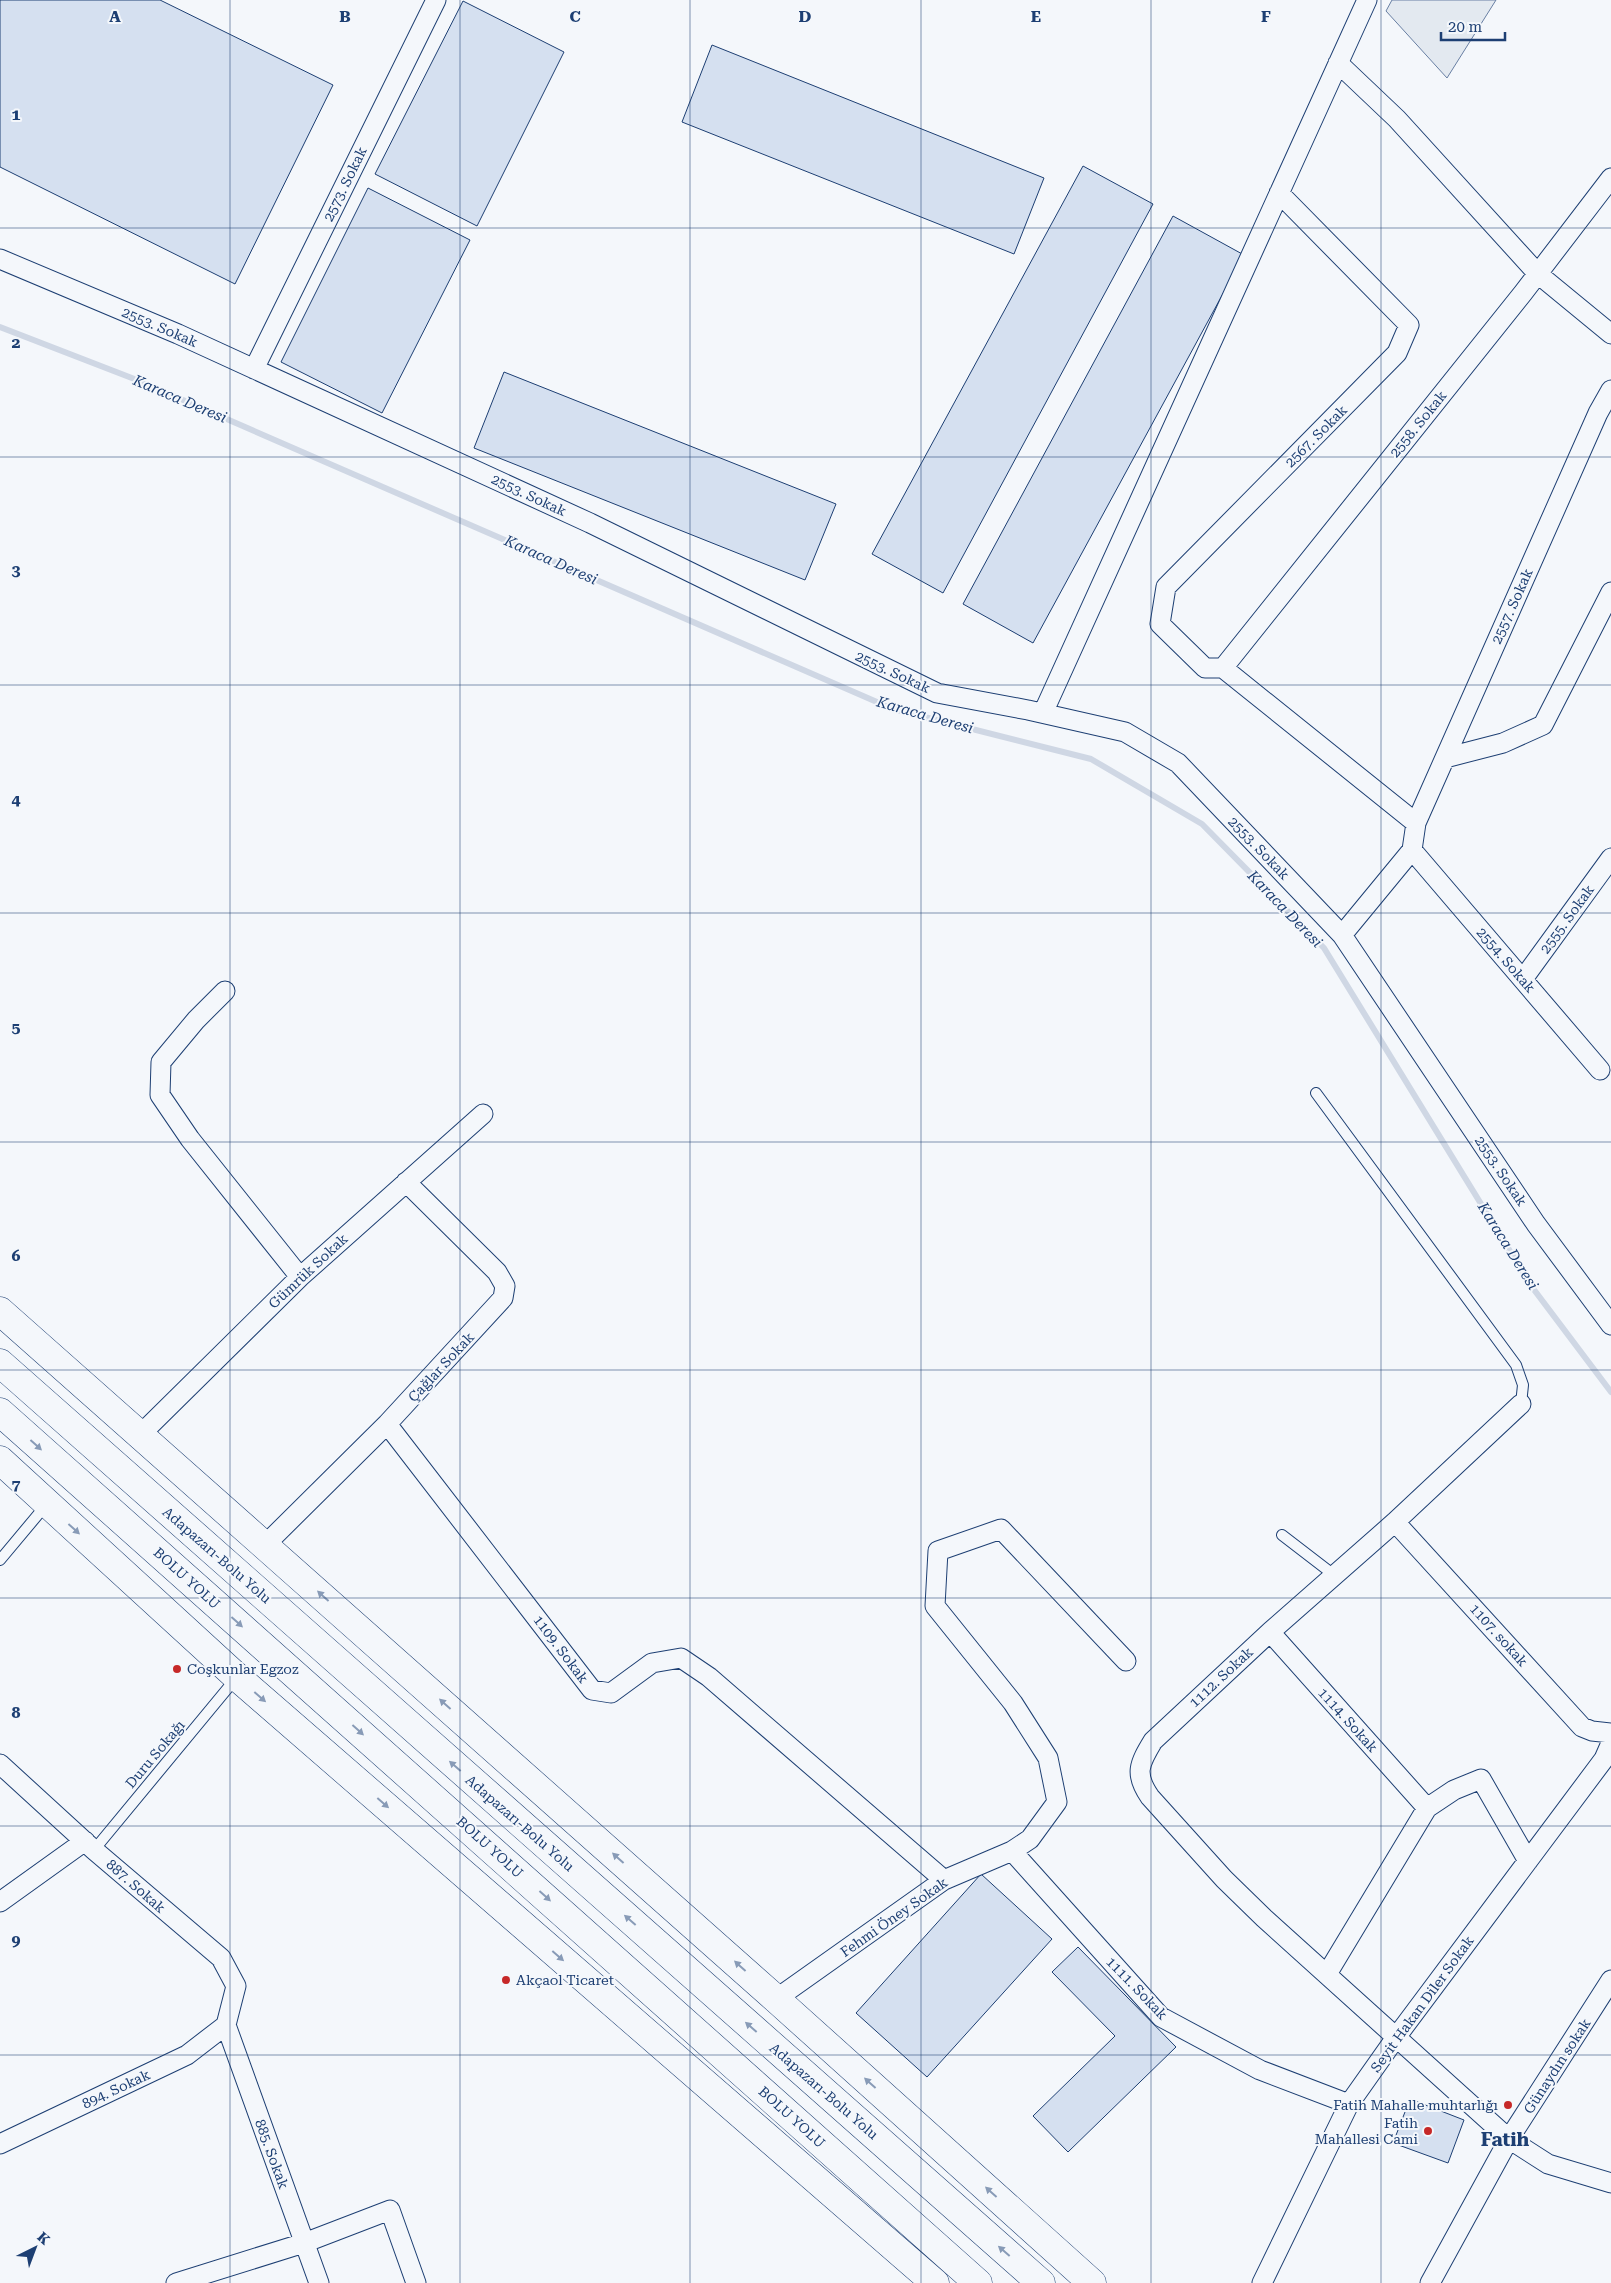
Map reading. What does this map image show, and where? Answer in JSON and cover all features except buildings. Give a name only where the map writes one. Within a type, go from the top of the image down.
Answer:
[{"type":"highway","points":[[0,1311],[776,1999],[1092,2283]]},
{"type":"highway","name":"Adapazarı-Bolu Yolu","points":[[0,1363],[1041,2283]]},
{"type":"highway","name":"BOLU YOLU","points":[[0,1412],[978,2283]]},
{"type":"highway","points":[[0,1460],[237,1677],[935,2283]]},
{"type":"street","name":"2573. Sokak","points":[[254,368],[436,0]]},
{"type":"street","points":[[1042,713],[1367,0]]},
{"type":"street","points":[[1338,64],[1397,119],[1538,274],[1611,334]]},
{"type":"street","name":"2558. Sokak","points":[[1223,668],[1538,274],[1611,178]]},
{"type":"street","name":"2567. Sokak","points":[[1223,668],[1205,668],[1160,624],[1166,587],[1397,353],[1409,325],[1279,193]]},
{"type":"street","name":"2553. Sokak","points":[[0,259],[254,368],[590,523],[937,693],[1042,713],[1125,732],[1178,763],[1342,935],[1536,1224],[1611,1325]]},
{"type":"street","name":"2557. Sokak","points":[[1416,823],[1598,413],[1611,390]]},
{"type":"street","points":[[1445,758],[1503,743],[1543,725],[1611,592]]},
{"type":"street","points":[[1223,668],[1416,823],[1412,850],[1342,935]]},
{"type":"street","name":"2554. Sokak","points":[[1412,850],[1600,1070]]},
{"type":"street","name":"2555. Sokak","points":[[1523,979],[1611,858]]},
{"type":"street","points":[[225,991],[196,1020],[161,1062],[160,1095],[190,1139],[300,1277]]},
{"type":"street","name":"Gümrük Sokak","points":[[140,1435],[300,1277],[483,1114]]},
{"type":"street","name":"Çağlar Sokak","points":[[265,1545],[387,1424],[501,1303],[505,1292],[502,1278],[406,1182]]},
{"type":"street","name":"1112. Sokak","points":[[1521,1404],[1395,1522],[1270,1632],[1153,1741],[1144,1756],[1140,1768],[1141,1783],[1150,1797],[1224,1879],[1509,2140],[1548,2164],[1611,2184]]},
{"type":"street","name":"1109. Sokak","points":[[387,1424],[519,1592],[592,1690],[611,1692],[652,1664],[681,1658],[709,1677],[944,1880]]},
{"type":"street","name":"1107. sokak","points":[[1395,1522],[1582,1727],[1592,1731],[1611,1732]]},
{"type":"street","name":"Fehmi Öney Sokak","points":[[776,1999],[944,1880],[1012,1851],[1030,1839],[1057,1802],[1048,1758],[1013,1703],[935,1606],[938,1551],[1002,1529],[1126,1661]]},
{"type":"street","name":"1114. Sokak","points":[[1270,1632],[1427,1808]]},
{"type":"street","name":"Seyit Hakan Diler Sokak","points":[[1262,2283],[1349,2104],[1397,2036],[1604,1759],[1611,1743]]},
{"type":"street","name":"887. Sokak","points":[[0,1764],[89,1845],[221,1958],[236,1986],[226,2025]]},
{"type":"street","points":[[1327,1974],[1427,1808],[1454,1790],[1481,1779],[1528,1861]]},
{"type":"street","points":[[0,1902],[89,1845]]},
{"type":"street","name":"1111. Sokak","points":[[1012,1851],[1161,2017],[1260,2070],[1349,2104]]},
{"type":"street","name":"Günaydın sokak","points":[[1430,2283],[1509,2140],[1611,1980]]},
{"type":"street","name":"894. Sokak","points":[[0,2144],[187,2055],[226,2025]]},
{"type":"street","name":"885. Sokak","points":[[226,2025],[318,2283]]},
{"type":"street","points":[[176,2283],[304,2243],[390,2210],[416,2283]]},
{"type":"lane","points":[[1316,1094],[1516,1365],[1523,1385],[1521,1404]]},
{"type":"lane","points":[[0,1560],[46,1504]]},
{"type":"lane","points":[[1282,1534],[1334,1575]]},
{"type":"lane","name":"Duru Sokağı","points":[[89,1845],[237,1677]]},
{"type":"shaded area","points":[[1392,0],[1496,0],[1447,78],[1386,11]]},
{"type":"waterway","name":"Karaca Deresi","points":[[0,327],[137,380],[893,709],[1091,759],[1202,824],[1324,948],[1532,1287],[1611,1392]]},
{"type":"place","name":"Coşkunlar Egzoz","points":[[177,1669]]},
{"type":"place","name":"Akçaol Ticaret","points":[[506,1980]]},
{"type":"place","name":"Fatih Mahalle muhtarlığı","points":[[1508,2105]]},
{"type":"place","name":"Fatih Mahallesi Cami","points":[[1428,2131]]},
{"type":"district","name":"Fatih","points":[[1505,2139]]}]
